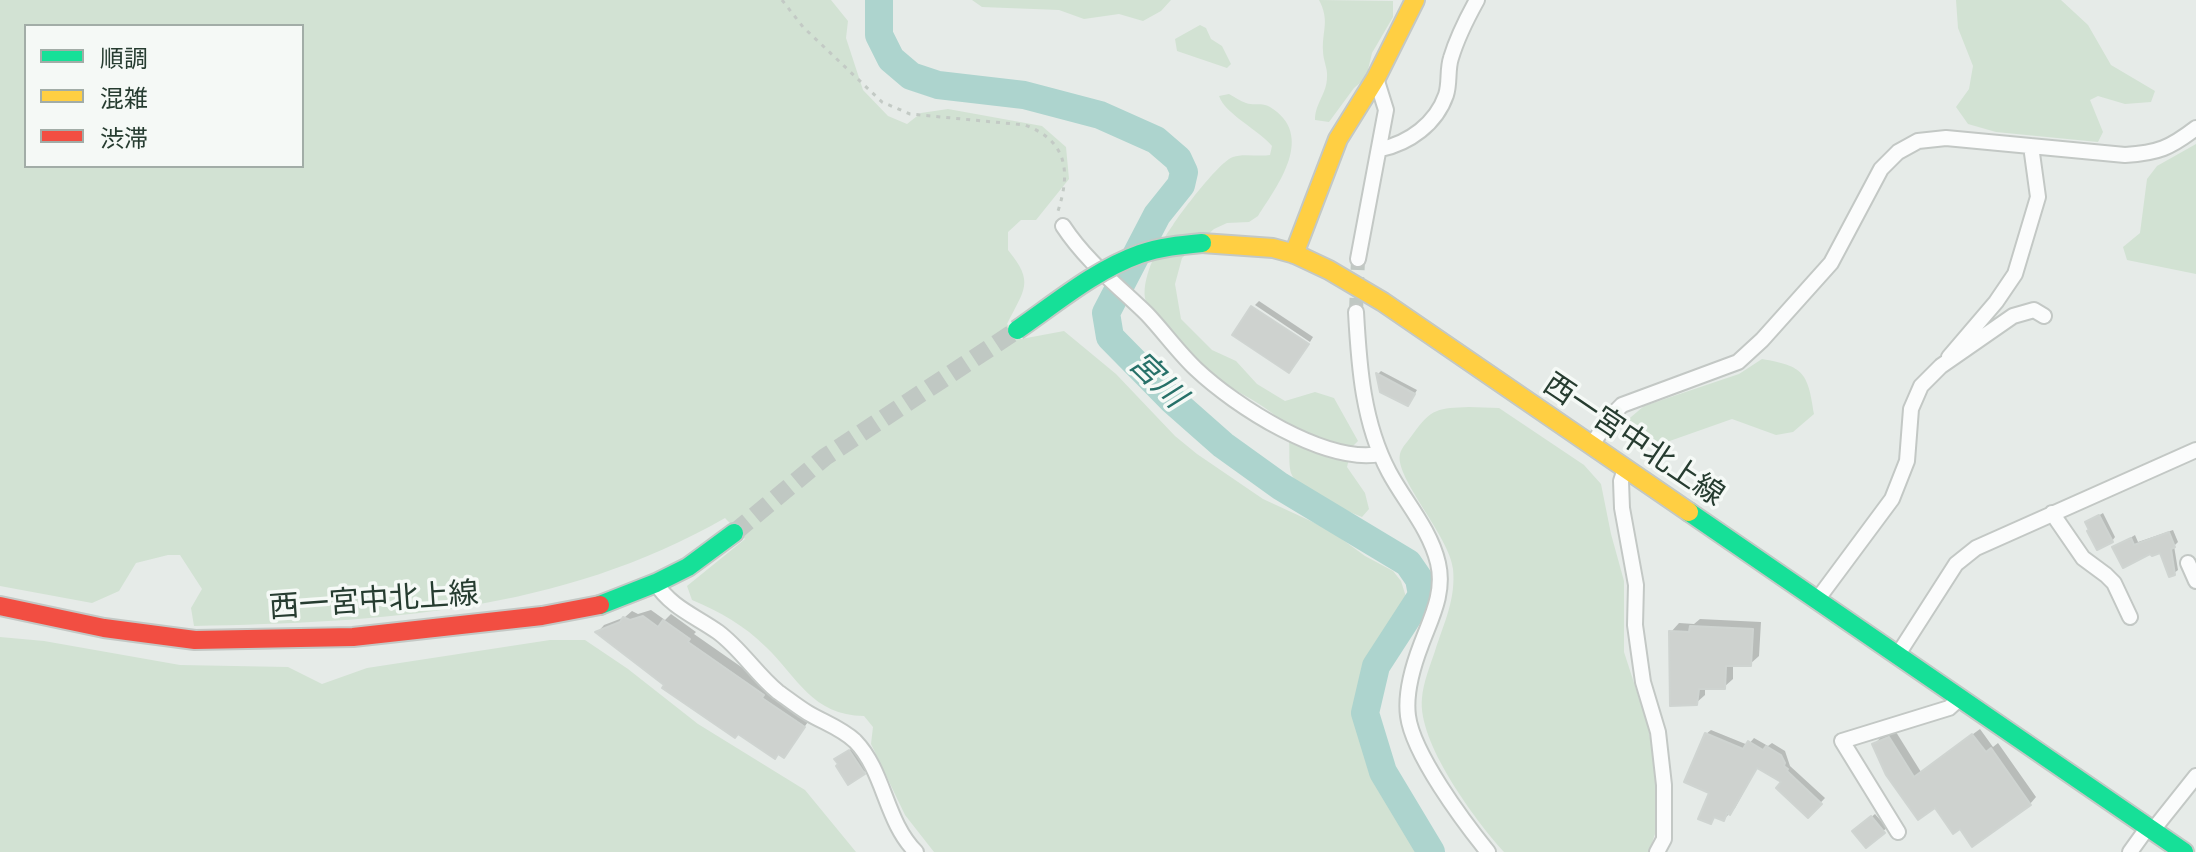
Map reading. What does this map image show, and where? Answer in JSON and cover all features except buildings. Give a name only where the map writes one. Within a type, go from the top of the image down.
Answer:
[{"type":"main road","points":[[1294,254],[1338,139],[1376,78],[1415,0]]},
{"type":"main road","name":"西一宮中北上線","points":[[1017,330],[1090,281],[1138,255],[1172,245],[1257,246],[1294,254],[1338,275],[1383,302],[2184,852]]},
{"type":"main road","name":"西一宮中北上線","points":[[0,606],[104,628],[195,640],[353,637],[542,616],[599,605],[688,567],[734,533]]},
{"type":"street","points":[[1381,149],[1399,145],[1417,134],[1436,113],[1446,97],[1451,56],[1477,0]]},
{"type":"street","points":[[1358,259],[1386,110],[1376,78]]},
{"type":"street","points":[[1591,446],[1622,405],[1738,362],[1762,340],[1831,263],[1881,169],[1898,152],[1918,141],[1946,138],[2125,155],[2155,153],[2174,145],[2196,128]]},
{"type":"street","points":[[1817,600],[1892,499],[1907,461],[1911,409],[1921,386],[1996,302],[2015,274],[2038,197],[2031,146]]},
{"type":"street","points":[[1063,226],[1080,251],[1127,295],[1195,368],[1272,423],[1301,439],[1330,450],[1370,456],[1380,454]]},
{"type":"street","points":[[1941,366],[2013,316],[2034,310],[2044,316]]},
{"type":"street","points":[[1356,312],[1362,389],[1380,454],[1428,535],[1439,574],[1437,605],[1414,663],[1408,697],[1413,739],[1458,812],[1488,852]]},
{"type":"street","points":[[1897,656],[1956,564],[1976,548],[2196,450]]},
{"type":"street","points":[[1625,469],[1621,481],[1622,508],[1636,585],[1635,625],[1643,682],[1658,732],[1664,785],[1664,839],[1657,852]]},
{"type":"street","points":[[2052,513],[2083,558],[2114,583],[2130,617]]},
{"type":"street","points":[[2188,563],[2196,581]]},
{"type":"street","points":[[656,583],[663,594],[719,633],[781,694],[852,739],[866,754],[899,831],[916,852]]},
{"type":"street","points":[[1898,832],[1842,741],[1949,708],[1959,699]]},
{"type":"street","points":[[2130,852],[2196,776]]},
{"type":"path","points":[[782,0],[803,27],[882,102],[910,114],[1025,125],[1042,131],[1058,148],[1066,171],[1066,187],[1058,211],[1063,226]]},
{"type":"green space","points":[[0,0],[831,0],[848,21],[846,38],[863,90],[888,116],[907,124],[921,113],[948,109],[1042,126],[1066,147],[1069,179],[1036,220],[1021,220],[1008,232],[1008,250],[1022,271],[1024,286],[1007,324],[1021,339],[1064,331],[1116,374],[1175,436],[1197,454],[1263,499],[1328,529],[1365,556],[1393,571],[1401,581],[1407,600],[1404,609],[1362,674],[1358,687],[1359,703],[1379,779],[1426,852],[934,852],[905,815],[871,744],[873,727],[864,716],[846,714],[819,702],[749,632],[722,614],[692,600],[687,586],[745,539],[725,518],[662,550],[598,574],[533,593],[400,615],[333,621],[194,626],[191,608],[202,589],[180,555],[136,563],[119,591],[92,603],[0,586]]},
{"type":"green space","points":[[972,0],[1171,0],[1161,11],[1143,21],[1119,14],[1084,19],[1059,10],[982,7]]},
{"type":"green space","points":[[1319,0],[1393,1],[1393,17],[1372,53],[1366,78],[1354,88],[1329,122],[1315,120],[1327,74],[1323,51],[1325,20]]},
{"type":"green space","points":[[1956,0],[2061,0],[2088,25],[2111,65],[2155,91],[2151,102],[2125,104],[2098,96],[2090,100],[2103,132],[2098,142],[1996,132],[1968,124],[1956,107],[1969,89],[1973,66],[1958,28]]},
{"type":"green space","points":[[1200,25],[1206,28],[1211,39],[1222,46],[1231,64],[1227,68],[1177,51],[1175,39]]},
{"type":"green space","points":[[1229,94],[1246,103],[1270,107],[1284,118],[1292,146],[1283,175],[1258,216],[1249,222],[1227,223],[1214,229],[1182,258],[1175,284],[1181,319],[1212,350],[1236,361],[1257,384],[1285,401],[1315,392],[1334,398],[1358,441],[1352,447],[1347,467],[1365,493],[1369,509],[1362,517],[1322,500],[1295,480],[1291,473],[1284,425],[1264,407],[1204,368],[1156,317],[1145,298],[1146,279],[1158,250],[1178,218],[1211,177],[1233,157],[1270,155],[1272,146],[1222,103],[1219,96]]},
{"type":"green space","points":[[2196,144],[2196,274],[2127,260],[2123,247],[2140,233],[2147,179],[2157,166]]},
{"type":"green space","points":[[1762,359],[1787,365],[1806,380],[1814,414],[1793,432],[1776,435],[1732,419],[1664,443],[1642,446],[1621,434],[1624,423],[1644,406],[1739,374]]},
{"type":"green space","points":[[1499,408],[1584,465],[1601,484],[1624,581],[1624,652],[1648,726],[1656,774],[1656,831],[1649,852],[1504,852],[1450,780],[1429,736],[1422,698],[1451,601],[1453,569],[1443,541],[1405,477],[1400,454],[1419,425],[1431,414],[1443,409]]},
{"type":"green space","points":[[0,637],[44,641],[180,665],[288,667],[322,684],[367,668],[550,640],[585,640],[698,724],[805,790],[856,852],[0,852]]},
{"type":"waterway","name":"宮川","points":[[879,0],[879,35],[891,59],[911,76],[938,85],[1024,95],[1100,115],[1156,140],[1178,159],[1184,172],[1181,185],[1157,215],[1106,313],[1110,337],[1172,400],[1223,445],[1280,486],[1408,563],[1419,579],[1422,595],[1376,666],[1365,713],[1383,772],[1431,852]]},
{"type":"tunnel","points":[[1356,312],[1358,259]]},
{"type":"tunnel","points":[[734,533],[825,457],[1017,330]]},
{"type":"traffic: fast","points":[[1017,330],[1076,288],[1123,261],[1155,250],[1202,243]]},
{"type":"traffic: fast","points":[[1689,512],[2184,852]]},
{"type":"traffic: fast","points":[[600,605],[688,567],[734,533]]},
{"type":"traffic: slow","points":[[1294,254],[1338,139],[1376,78],[1415,0]]},
{"type":"traffic: slow","points":[[1202,243],[1273,248],[1295,254],[1329,270],[1383,302],[1689,512]]},
{"type":"traffic: jam","points":[[0,606],[104,628],[195,640],[353,637],[542,616],[600,605]]}]
